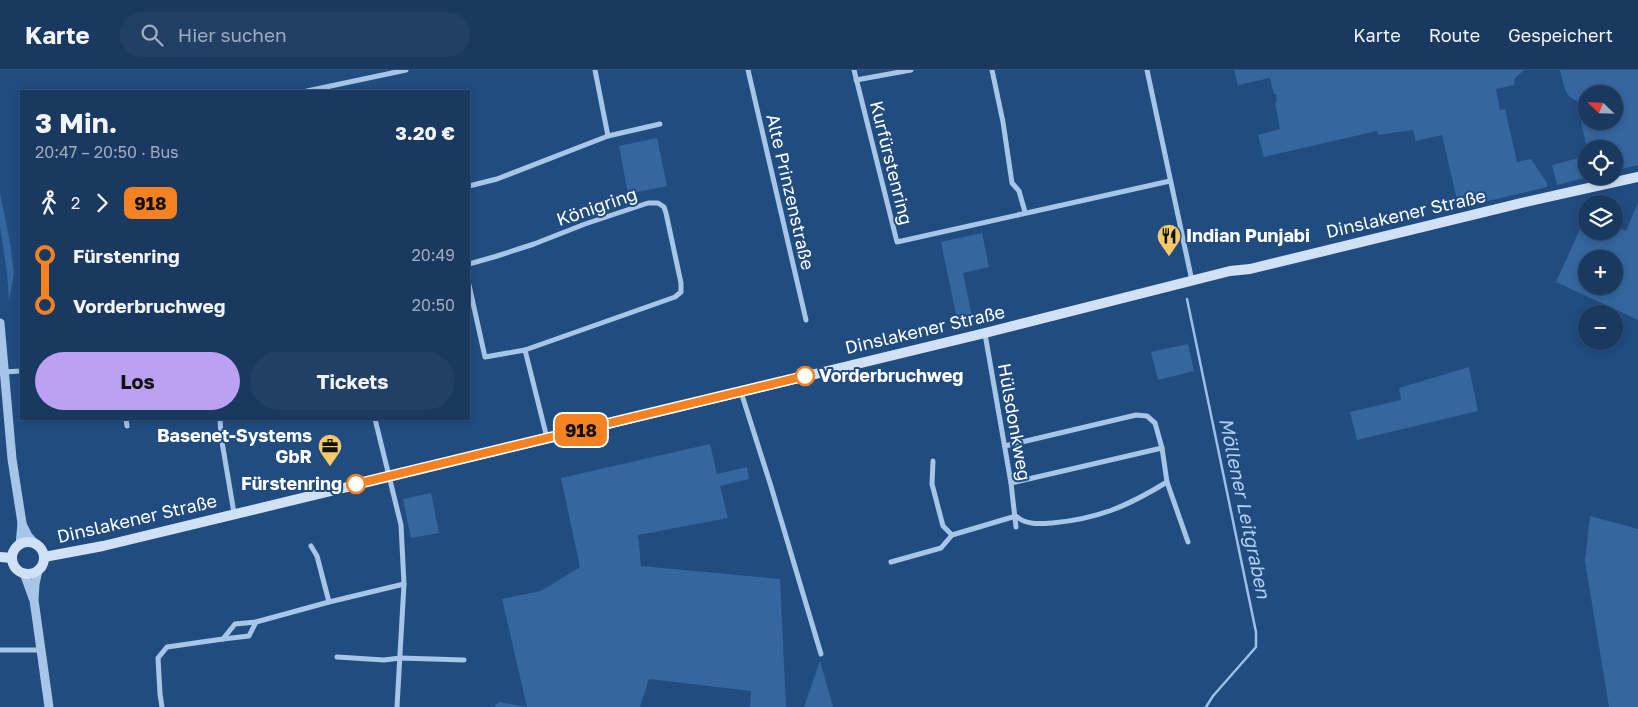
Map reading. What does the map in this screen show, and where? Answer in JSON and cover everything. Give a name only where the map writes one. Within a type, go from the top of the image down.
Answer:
[{"type":"main road","name":"Dinslakener Straße","points":[[44,557],[104,546],[234,513],[985,333],[1192,280],[1230,271],[1250,269],[1530,201],[1638,177]]},
{"type":"main road","points":[[30,542],[36,545],[44,557],[44,562],[38,570],[29,574],[16,568],[12,558],[16,548],[30,542]]},
{"type":"main road","points":[[0,558],[12,558]]},
{"type":"street","points":[[312,90],[406,70]]},
{"type":"street","points":[[594,70],[608,136]]},
{"type":"street","name":"Alte Prinzenstraße","points":[[748,70],[806,320]]},
{"type":"street","name":"Kurfürstenring","points":[[854,70],[897,242],[1170,181]]},
{"type":"street","name":"Kurfürstenring","points":[[856,80],[911,70]]},
{"type":"street","points":[[992,70],[1003,122],[1012,183],[1019,191],[1025,212]]},
{"type":"street","points":[[1147,70],[1192,280]]},
{"type":"street","points":[[470,186],[497,179],[608,136],[660,124]]},
{"type":"street","name":"Königring","points":[[470,264],[534,244],[585,224],[648,203],[658,203],[664,207],[681,283],[681,292],[675,297],[525,350],[486,357],[470,289]]},
{"type":"street","points":[[0,323],[2,372],[12,459],[22,523],[20,545]]},
{"type":"street","name":"Hülsdonkweg","points":[[985,333],[1011,483],[1016,527]]},
{"type":"street","points":[[525,350],[546,438]]},
{"type":"street","points":[[2,372],[20,371]]},
{"type":"street","points":[[741,392],[821,654]]},
{"type":"street","points":[[1005,446],[1136,416],[1147,416],[1155,423],[1162,448],[1167,482],[1188,542]]},
{"type":"street","points":[[126,420],[127,426]]},
{"type":"street","points":[[220,420],[234,513]]},
{"type":"street","points":[[375,420],[401,526],[404,584],[397,707]]},
{"type":"street","points":[[1011,483],[1162,448]]},
{"type":"street","points":[[933,461],[932,484],[942,526],[952,535]]},
{"type":"street","points":[[890,562],[940,548],[952,535],[1016,516],[1023,522],[1032,523],[1075,521],[1110,512],[1139,499],[1167,482]]},
{"type":"street","points":[[22,523],[28,536],[36,545]]},
{"type":"street","points":[[311,546],[318,556],[329,602]]},
{"type":"street","points":[[38,570],[34,600],[49,707]]},
{"type":"street","points":[[24,573],[34,600]]},
{"type":"street","points":[[223,639],[235,624],[256,622],[404,584]]},
{"type":"street","points":[[162,707],[158,658],[167,647],[249,636],[256,622]]},
{"type":"street","points":[[0,650],[40,650]]},
{"type":"street","points":[[337,657],[384,660],[400,658],[464,660]]},
{"type":"shaded area","points":[[1234,70],[1524,70],[1515,78],[1514,85],[1496,89],[1500,110],[1505,109],[1517,162],[1531,159],[1547,183],[1547,187],[1459,208],[1442,135],[1416,141],[1413,130],[1378,135],[1377,131],[1264,157],[1258,135],[1280,129],[1275,102],[1277,102],[1276,94],[1274,94],[1270,78],[1238,85]]},
{"type":"shaded area","points":[[1560,70],[1638,70],[1638,165],[1623,169],[1623,140],[1585,140],[1583,130],[1623,130],[1623,85],[1578,85],[1578,102],[1569,96]]},
{"type":"shaded area","points":[[657,138],[667,186],[628,194],[619,146]]},
{"type":"shaded area","points":[[1578,158],[1578,180],[1557,185],[1552,165]]},
{"type":"shaded area","points":[[0,193],[10,242],[14,274],[9,301],[0,226]]},
{"type":"shaded area","points":[[1638,203],[1638,320],[1623,313],[1623,305],[1606,305],[1584,295],[1623,295],[1623,250],[1578,250],[1578,292],[1556,282],[1578,234],[1578,240],[1623,240],[1623,230],[1626,231]]},
{"type":"shaded area","points":[[982,233],[989,267],[963,273],[974,326],[959,329],[941,242]]},
{"type":"shaded area","points":[[1188,344],[1194,371],[1158,380],[1151,352]]},
{"type":"shaded area","points":[[1469,367],[1478,411],[1357,440],[1350,412],[1401,400],[1399,388]]},
{"type":"shaded area","points":[[710,444],[717,474],[747,467],[749,479],[720,486],[728,518],[638,535],[641,566],[780,579],[786,707],[750,707],[751,691],[649,679],[640,707],[527,707],[502,599],[541,591],[580,567],[561,478]]},
{"type":"shaded area","points":[[431,493],[439,533],[411,538],[403,499]]},
{"type":"shaded area","points":[[1590,516],[1638,529],[1638,707],[1609,707],[1585,561]]},
{"type":"shaded area","points":[[820,661],[833,707],[804,707]]},
{"type":"shaded area","points":[[499,702],[527,707],[494,707]]},
{"type":"waterway","name":"Möllener Leitgraben","points":[[1187,299],[1256,632],[1256,647],[1213,696],[1206,707]]},
{"type":"bus line","name":"918","points":[[356,484],[805,376]]},
{"type":"place","name":"Indian Punjabi","points":[[1169,257]]},
{"type":"place","name":"Vorderbruchweg","points":[[805,376]]},
{"type":"place","name":"Basenet-Systems GbR","points":[[330,467]]},
{"type":"place","name":"Fürstenring","points":[[356,484]]}]
